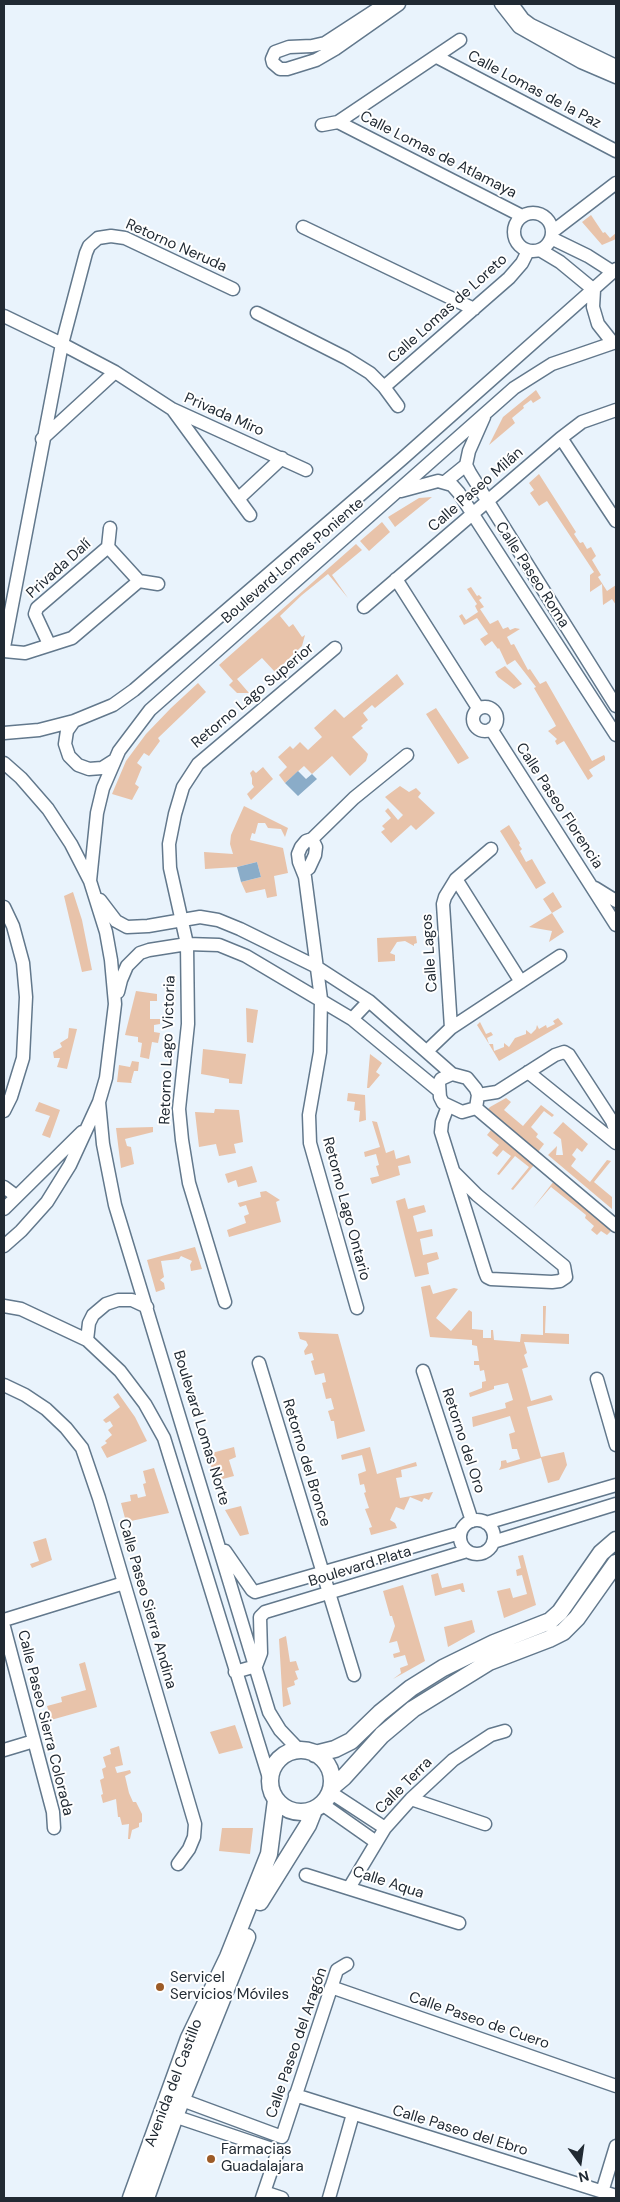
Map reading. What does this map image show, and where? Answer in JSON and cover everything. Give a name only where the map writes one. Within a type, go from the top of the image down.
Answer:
[{"type":"main road","points":[[616,1540],[601,1553],[560,1612],[550,1621],[494,1642],[443,1668],[412,1688],[380,1713],[351,1741],[335,1749],[283,1757],[276,1763],[270,1781],[276,1800],[294,1812],[304,1812],[324,1798],[382,1736],[414,1709],[490,1662],[563,1632],[577,1618],[616,1563]]},
{"type":"main road","points":[[550,1621],[563,1632]]},
{"type":"main road","points":[[307,1752],[329,1767],[332,1777],[324,1798]]},
{"type":"main road","name":"Avenida del Castillo","points":[[131,2198],[233,1959],[259,1903],[267,1887],[324,1798]]},
{"type":"main road","name":"Avenida del Castillo","points":[[233,1959],[269,1854],[273,1838],[276,1800]]},
{"type":"main road","name":"Avenida del Castillo","points":[[146,2198],[168,2113]]},
{"type":"street","points":[[385,4],[325,43],[275,52],[272,59],[273,63],[280,69],[287,69],[316,60],[335,49],[399,4]]},
{"type":"street","points":[[501,4],[519,27],[584,58],[616,66]]},
{"type":"street","points":[[512,4],[523,19],[531,25],[616,77]]},
{"type":"street","points":[[322,125],[338,122],[460,40]]},
{"type":"street","name":"Calle Lomas de la Paz","points":[[437,57],[616,151]]},
{"type":"street","name":"Calle Lomas de Atlamaya","points":[[338,122],[522,216]]},
{"type":"street","points":[[534,251],[545,247],[552,235],[616,183]]},
{"type":"street","points":[[615,270],[552,235],[550,224],[546,218],[530,213],[518,220],[514,232],[518,244],[560,262],[594,290],[595,316],[602,331],[615,343]]},
{"type":"street","points":[[303,227],[474,309]]},
{"type":"street","name":"Retorno Neruda","points":[[62,344],[86,253],[89,246],[98,238],[111,236],[124,238],[233,289]]},
{"type":"street","name":"Calle Lomas de Loreto","points":[[384,387],[509,278],[534,251]]},
{"type":"street","name":"Boulevard Lomas Poniente","points":[[4,733],[39,730],[74,721],[112,705],[134,690],[256,587],[615,270]]},
{"type":"street","points":[[256,314],[346,358],[370,373],[384,387],[398,406]]},
{"type":"street","points":[[4,316],[115,372],[172,409]]},
{"type":"street","name":"Boulevard Lomas Poniente","points":[[90,881],[97,814],[103,788],[113,761],[150,710],[514,388],[552,364],[615,343]]},
{"type":"street","points":[[4,647],[42,439],[62,344]]},
{"type":"street","points":[[42,439],[115,372]]},
{"type":"street","name":"Privada Miro","points":[[172,409],[306,470]]},
{"type":"street","name":"Privada Miro","points":[[172,409],[250,515]]},
{"type":"street","name":"Calle Paseo Milán","points":[[364,607],[561,438],[582,422],[616,410]]},
{"type":"street","points":[[394,494],[425,483],[445,482],[466,465],[469,451],[485,414]]},
{"type":"street","points":[[561,438],[616,521]]},
{"type":"street","points":[[238,499],[282,458]]},
{"type":"street","name":"Calle Paseo Roma","points":[[466,465],[616,706]]},
{"type":"street","name":"Calle Paseo Roma","points":[[445,482],[452,485],[459,493],[616,735]]},
{"type":"street","name":"Privada Dalí","points":[[49,644],[35,614],[37,608],[108,547],[110,528]]},
{"type":"street","name":"Privada Dalí","points":[[108,547],[139,581]]},
{"type":"street","points":[[396,579],[478,708]]},
{"type":"street","points":[[4,651],[25,653],[72,638],[139,581],[158,584]]},
{"type":"street","name":"Retorno Lago Superior","points":[[187,944],[170,868],[169,844],[183,787],[198,764],[335,648]]},
{"type":"street","points":[[487,706],[495,712],[497,722],[491,729],[482,731],[474,725],[472,716],[478,708],[487,706]]},
{"type":"street","points":[[74,721],[67,731],[65,744],[69,756],[78,765],[89,769],[102,768],[113,761]]},
{"type":"street","name":"Calle Paseo Florencia","points":[[491,729],[616,925]]},
{"type":"street","name":"Retorno Lago Ontario","points":[[357,1308],[310,1143],[308,1129],[320,1052],[321,999],[304,872],[309,868],[315,855],[316,847],[312,839],[354,798],[407,755]]},
{"type":"street","points":[[4,763],[21,778],[48,809],[72,844],[90,881],[106,932],[115,1004]]},
{"type":"street","name":"Calle Lagos","points":[[451,1028],[443,904],[456,879],[491,849]]},
{"type":"street","points":[[456,879],[521,982]]},
{"type":"street","points":[[591,885],[616,901]]},
{"type":"street","points":[[96,896],[116,921],[127,927],[148,926],[200,917],[218,920],[316,966],[369,1001],[452,1074],[466,1078],[476,1089],[477,1101],[616,1226]]},
{"type":"street","points":[[4,907],[13,926],[23,963],[26,997],[23,1058],[12,1098],[4,1111]]},
{"type":"street","points":[[4,1246],[21,1231],[47,1202],[70,1165],[99,1102],[108,1061],[120,980],[134,958],[149,950],[187,944],[219,945],[246,956],[352,1019],[438,1090]]},
{"type":"street","name":"Retorno Lago Victoria","points":[[187,944],[188,1024],[179,1109],[182,1140],[189,1184],[225,1302]]},
{"type":"street","points":[[428,1051],[451,1028],[560,956]]},
{"type":"street","points":[[352,1019],[369,1001]]},
{"type":"street","points":[[452,1074],[441,1079],[438,1090],[440,1097],[448,1106],[462,1112],[477,1101],[497,1092],[555,1055],[564,1052],[569,1055],[612,1121],[616,1132]]},
{"type":"street","points":[[528,1072],[616,1143]]},
{"type":"street","name":"Boulevard Lomas Norte","points":[[99,1102],[109,1179],[263,1689],[273,1720],[307,1752]]},
{"type":"street","points":[[448,1106],[441,1128],[454,1172],[487,1276],[491,1279],[552,1282],[560,1281],[566,1277],[564,1266],[477,1195],[454,1172]]},
{"type":"street","points":[[4,1209],[88,1126]]},
{"type":"street","points":[[4,1187],[16,1196]]},
{"type":"street","points":[[87,1340],[93,1315],[106,1304],[118,1300],[132,1300],[147,1307]]},
{"type":"street","points":[[4,1306],[21,1309],[87,1340],[120,1371],[145,1404],[164,1438],[270,1781]]},
{"type":"street","name":"Retorno del Bronce","points":[[259,1364],[354,1675]]},
{"type":"street","name":"Retorno del Oro","points":[[423,1371],[472,1521]]},
{"type":"street","points":[[597,1378],[616,1445]]},
{"type":"street","name":"Calle Paseo Sierra Andina","points":[[4,1385],[46,1408],[82,1448],[99,1498],[195,1824],[194,1837],[189,1849],[178,1864]]},
{"type":"street","points":[[486,1523],[616,1485]]},
{"type":"street","points":[[493,1542],[616,1504]]},
{"type":"street","points":[[479,1520],[486,1523],[494,1535],[491,1547],[477,1554],[467,1551],[460,1540],[460,1533],[466,1524],[479,1520]]},
{"type":"street","name":"Boulevard Plata","points":[[217,1539],[255,1592],[460,1533]]},
{"type":"street","name":"Boulevard Plata","points":[[256,1666],[261,1653],[260,1617],[262,1614],[467,1551]]},
{"type":"street","points":[[4,1620],[124,1583]]},
{"type":"street","name":"Calle Paseo Sierra Colorada","points":[[4,1627],[53,1812],[54,1828]]},
{"type":"street","points":[[235,1672],[256,1666]]},
{"type":"street","points":[[242,1694],[263,1689]]},
{"type":"street","name":"Calle Terra","points":[[349,1888],[385,1828],[411,1799],[453,1760],[491,1735],[505,1731]]},
{"type":"street","points":[[4,1750],[34,1741]]},
{"type":"street","points":[[324,1798],[385,1828]]},
{"type":"street","points":[[324,1798],[376,1842]]},
{"type":"street","points":[[411,1799],[485,1824]]},
{"type":"street","name":"Calle Aqua","points":[[306,1875],[459,1923]]},
{"type":"street","name":"Calle Paseo del Aragón","points":[[260,2129],[282,2137],[337,1970],[347,1964]]},
{"type":"street","name":"Calle Paseo de Cuero","points":[[331,1986],[616,2086]]},
{"type":"street","name":"Calle Paseo del Ebro","points":[[295,2095],[616,2196]]},
{"type":"street","points":[[174,2097],[260,2129],[255,2143]]},
{"type":"street","points":[[168,2113],[278,2151],[263,2195],[282,2198]]},
{"type":"street","points":[[329,2198],[353,2114]]},
{"type":"street","points":[[602,2192],[616,2146]]},
{"type":"shaded area","points":[[591,215],[603,233],[605,232],[610,238],[616,233],[616,239],[602,245],[582,222]]},
{"type":"shaded area","points":[[536,390],[541,398],[533,403],[531,400],[523,406],[524,408],[512,418],[515,423],[489,445],[503,417]]},
{"type":"shaded area","points":[[539,474],[576,532],[574,534],[580,543],[583,542],[587,549],[591,547],[596,556],[592,560],[601,575],[598,577],[607,591],[616,585],[616,605],[612,599],[603,605],[602,584],[590,592],[590,575],[594,572],[547,501],[539,506],[530,493],[534,490],[529,483]]},
{"type":"shaded area","points":[[432,497],[395,527],[388,517],[419,498]]},
{"type":"shaded area","points":[[382,522],[390,532],[369,551],[360,541]]},
{"type":"shaded area","points":[[356,544],[362,550],[332,575],[348,598],[328,574],[302,595],[280,616],[289,627],[293,624],[302,637],[305,635],[302,646],[275,672],[262,658],[237,679],[249,693],[237,693],[229,685],[233,681],[219,665]]},
{"type":"shaded area","points":[[471,587],[477,596],[479,595],[482,598],[479,600],[484,607],[480,609],[490,624],[498,620],[503,629],[508,627],[510,630],[520,629],[507,637],[511,645],[514,644],[528,670],[530,669],[540,684],[546,681],[592,761],[604,755],[605,760],[589,770],[593,776],[588,780],[564,741],[557,745],[555,741],[557,739],[548,731],[556,726],[534,688],[536,687],[515,660],[507,665],[499,648],[492,641],[485,646],[480,639],[488,634],[477,618],[464,625],[459,616],[462,614],[466,620],[478,612],[475,606],[477,604],[467,589]]},
{"type":"shaded area","points":[[505,666],[522,684],[514,689],[498,677],[495,672]]},
{"type":"shaded area","points":[[397,674],[404,684],[375,708],[372,705],[363,713],[368,720],[361,726],[363,728],[352,737],[368,754],[366,761],[350,776],[332,756],[312,774],[304,766],[285,783],[279,775],[287,767],[278,757],[290,746],[293,749],[300,742],[308,750],[322,737],[314,728],[335,709],[344,718]]},
{"type":"shaded area","points":[[198,683],[206,692],[158,738],[160,741],[149,756],[144,753],[137,763],[142,767],[135,784],[139,787],[132,800],[112,794],[126,761],[146,734]]},
{"type":"shaded area","points":[[436,708],[469,758],[458,764],[426,714]]},
{"type":"shaded area","points":[[263,767],[273,779],[251,800],[247,794],[254,787],[250,773],[253,770],[256,773]]},
{"type":"shaded area","points":[[400,786],[409,792],[416,788],[421,793],[418,797],[435,813],[416,830],[411,825],[391,843],[381,832],[385,829],[382,826],[391,818],[385,811],[388,808],[398,820],[403,815],[385,797]]},
{"type":"shaded area","points":[[244,806],[288,828],[285,837],[281,829],[268,828],[265,823],[258,823],[255,834],[252,833],[250,840],[283,848],[288,873],[274,876],[277,896],[267,898],[265,889],[246,893],[241,882],[261,877],[257,862],[237,867],[205,869],[204,852],[233,854],[230,844],[231,835]]},
{"type":"shaded area","points":[[509,825],[520,843],[519,845],[522,849],[520,851],[526,862],[532,859],[546,883],[536,889],[500,831]]},
{"type":"shaded area","points":[[73,892],[82,920],[92,970],[82,972],[64,896]]},
{"type":"shaded area","points":[[553,892],[562,907],[552,913],[543,899]]},
{"type":"shaded area","points":[[552,913],[564,932],[549,942],[552,931],[529,927]]},
{"type":"shaded area","points":[[416,936],[417,943],[414,946],[405,941],[397,942],[390,953],[395,955],[395,961],[378,962],[377,938]]},
{"type":"shaded area","points":[[136,991],[157,994],[157,1001],[150,1001],[150,1019],[160,1019],[160,1024],[154,1025],[154,1032],[160,1033],[158,1043],[152,1042],[149,1059],[140,1057],[142,1043],[138,1042],[138,1037],[125,1035]]},
{"type":"shaded area","points":[[246,1008],[258,1010],[253,1043],[247,1042]]},
{"type":"shaded area","points":[[558,1018],[563,1024],[499,1061],[489,1044],[493,1044],[494,1051],[504,1047],[504,1043],[509,1047],[515,1038],[526,1034],[526,1030],[531,1034],[537,1025],[539,1029],[546,1025],[547,1028],[555,1024],[553,1021]]},
{"type":"shaded area","points":[[480,1022],[486,1034],[491,1032],[493,1035],[487,1038],[489,1044],[477,1025]]},
{"type":"shaded area","points":[[69,1028],[77,1029],[67,1069],[57,1067],[60,1058],[54,1058],[53,1052],[62,1047],[60,1043],[68,1038]]},
{"type":"shaded area","points":[[203,1049],[246,1054],[242,1084],[229,1083],[229,1079],[201,1074]]},
{"type":"shaded area","points":[[370,1054],[382,1063],[376,1072],[380,1075],[367,1088]]},
{"type":"shaded area","points":[[132,1061],[139,1062],[138,1071],[134,1071],[132,1083],[117,1082],[119,1065],[130,1067]]},
{"type":"shaded area","points":[[348,1093],[365,1095],[366,1120],[359,1122],[360,1111],[354,1110],[355,1102],[347,1101]]},
{"type":"shaded area","points":[[506,1098],[511,1102],[504,1110],[523,1126],[541,1105],[554,1115],[552,1117],[544,1111],[531,1127],[538,1134],[536,1137],[544,1144],[538,1152],[490,1113],[488,1109],[490,1107]]},
{"type":"shaded area","points":[[39,1102],[60,1110],[50,1138],[42,1135],[50,1116],[35,1111]]},
{"type":"shaded area","points":[[215,1109],[239,1110],[243,1142],[234,1144],[236,1153],[219,1156],[216,1144],[199,1147],[195,1112],[214,1113]]},
{"type":"shaded area","points":[[372,1121],[377,1122],[386,1153],[394,1150],[396,1159],[409,1155],[411,1163],[398,1166],[400,1175],[372,1184],[370,1178],[379,1176],[376,1166],[379,1165],[376,1154],[365,1157],[364,1152],[380,1147]]},
{"type":"shaded area","points":[[563,1122],[588,1144],[582,1152],[577,1148],[572,1155],[576,1159],[571,1166],[590,1182],[607,1160],[611,1161],[594,1182],[612,1197],[612,1209],[548,1155],[557,1146],[556,1155],[563,1155],[561,1139],[553,1133]]},
{"type":"shaded area","points":[[153,1127],[153,1132],[125,1139],[127,1146],[131,1147],[134,1164],[121,1168],[116,1128]]},
{"type":"shaded area","points":[[491,1130],[534,1165],[513,1190],[511,1189],[529,1167],[515,1156],[499,1175],[497,1174],[511,1156],[503,1150],[497,1157],[492,1153],[499,1145],[487,1135]]},
{"type":"shaded area","points":[[252,1166],[257,1182],[238,1187],[236,1180],[228,1183],[225,1174]]},
{"type":"shaded area","points":[[554,1181],[613,1229],[607,1235],[601,1231],[597,1235],[591,1230],[594,1226],[585,1218],[586,1215],[551,1187],[533,1208]]},
{"type":"shaded area","points":[[266,1191],[280,1200],[276,1202],[281,1222],[229,1237],[227,1230],[246,1223],[244,1216],[249,1214],[246,1205],[240,1207],[238,1203],[261,1197],[260,1192]]},
{"type":"shaded area","points":[[405,1198],[408,1209],[424,1205],[426,1212],[413,1216],[417,1232],[432,1229],[433,1236],[420,1239],[423,1255],[437,1252],[439,1259],[427,1263],[429,1274],[415,1277],[396,1201]]},
{"type":"shaded area","points":[[195,1247],[202,1269],[191,1271],[190,1265],[192,1261],[181,1256],[179,1259],[161,1261],[164,1277],[160,1280],[164,1283],[165,1289],[156,1292],[147,1260]]},
{"type":"shaded area","points":[[430,1285],[433,1294],[454,1288],[458,1289],[436,1318],[451,1331],[469,1310],[472,1312],[472,1329],[483,1330],[483,1338],[491,1338],[491,1330],[493,1330],[494,1340],[520,1342],[521,1334],[543,1335],[543,1306],[546,1306],[545,1333],[569,1334],[569,1344],[524,1342],[527,1353],[524,1355],[528,1367],[522,1369],[531,1401],[551,1395],[553,1400],[527,1407],[541,1457],[564,1452],[567,1465],[559,1480],[548,1483],[541,1458],[499,1470],[501,1461],[506,1460],[507,1463],[520,1459],[517,1449],[512,1449],[509,1434],[515,1432],[510,1416],[473,1427],[472,1417],[506,1408],[505,1403],[513,1400],[508,1383],[494,1386],[494,1389],[470,1397],[469,1393],[482,1388],[482,1382],[486,1381],[484,1370],[480,1371],[479,1365],[474,1365],[474,1361],[479,1361],[477,1346],[472,1345],[472,1340],[430,1337],[421,1287]]},
{"type":"shaded area","points":[[298,1332],[338,1334],[365,1431],[337,1439],[334,1421],[331,1421],[328,1411],[334,1409],[331,1398],[326,1399],[322,1383],[326,1382],[324,1373],[315,1375],[311,1361],[314,1360],[312,1353],[305,1355],[304,1351],[308,1345],[306,1341],[300,1339]]},
{"type":"shaded area","points":[[118,1393],[135,1417],[147,1441],[107,1458],[101,1447],[107,1443],[105,1441],[112,1435],[108,1430],[113,1426],[110,1421],[106,1423],[103,1420],[120,1407],[113,1397]]},
{"type":"shaded area","points":[[234,1447],[236,1457],[229,1460],[234,1476],[215,1481],[208,1454]]},
{"type":"shaded area","points":[[370,1447],[377,1474],[416,1462],[417,1466],[401,1470],[402,1477],[396,1478],[400,1498],[433,1492],[429,1500],[424,1498],[422,1502],[410,1497],[404,1510],[396,1507],[390,1520],[395,1523],[397,1528],[371,1535],[369,1528],[372,1527],[365,1509],[369,1508],[364,1493],[366,1492],[364,1484],[360,1485],[358,1474],[366,1471],[362,1455],[342,1460],[341,1455]]},
{"type":"shaded area","points":[[154,1468],[169,1513],[126,1522],[121,1503],[131,1501],[130,1495],[137,1494],[138,1498],[146,1496],[143,1484],[146,1483],[143,1471]]},
{"type":"shaded area","points":[[241,1506],[249,1534],[240,1536],[225,1510]]},
{"type":"shaded area","points":[[46,1538],[52,1560],[32,1568],[30,1564],[39,1561],[33,1542]]},
{"type":"shaded area","points":[[523,1555],[536,1605],[504,1618],[497,1591],[510,1588],[513,1598],[527,1594],[522,1575],[517,1576],[516,1570],[521,1568],[518,1556]]},
{"type":"shaded area","points":[[438,1573],[442,1588],[463,1583],[465,1592],[462,1592],[460,1589],[435,1596],[431,1575]]},
{"type":"shaded area","points":[[403,1585],[425,1661],[393,1679],[401,1673],[400,1668],[408,1665],[405,1655],[394,1658],[393,1654],[400,1652],[397,1641],[389,1643],[395,1626],[383,1591]]},
{"type":"shaded area","points":[[472,1620],[475,1632],[448,1647],[444,1627]]},
{"type":"shaded area","points":[[286,1636],[290,1662],[296,1661],[299,1670],[295,1671],[298,1679],[294,1681],[295,1685],[287,1688],[291,1704],[283,1707],[279,1639]]},
{"type":"shaded area","points":[[85,1662],[97,1707],[51,1720],[47,1706],[62,1702],[61,1697],[86,1690],[79,1664]]},
{"type":"shaded area","points":[[235,1725],[243,1748],[219,1754],[210,1732]]},
{"type":"shaded area","points":[[119,1746],[123,1765],[115,1767],[117,1773],[130,1770],[131,1773],[125,1776],[129,1793],[142,1814],[142,1822],[139,1823],[139,1827],[132,1830],[130,1839],[128,1839],[129,1824],[122,1825],[120,1817],[118,1817],[116,1799],[103,1803],[101,1795],[103,1794],[100,1780],[104,1778],[102,1769],[106,1767],[103,1757],[111,1754],[110,1749]]},
{"type":"shaded area","points":[[222,1828],[253,1828],[250,1854],[219,1851]]},
{"type":"water","points":[[298,771],[306,779],[312,774],[317,779],[298,796],[285,783]]},
{"type":"water","points":[[257,862],[261,877],[241,882],[237,867]]},
{"type":"place","name":"Servicel Servicios Móviles","points":[[160,1987]]},
{"type":"place","name":"Farmacias Guadalajara","points":[[211,2159]]}]
